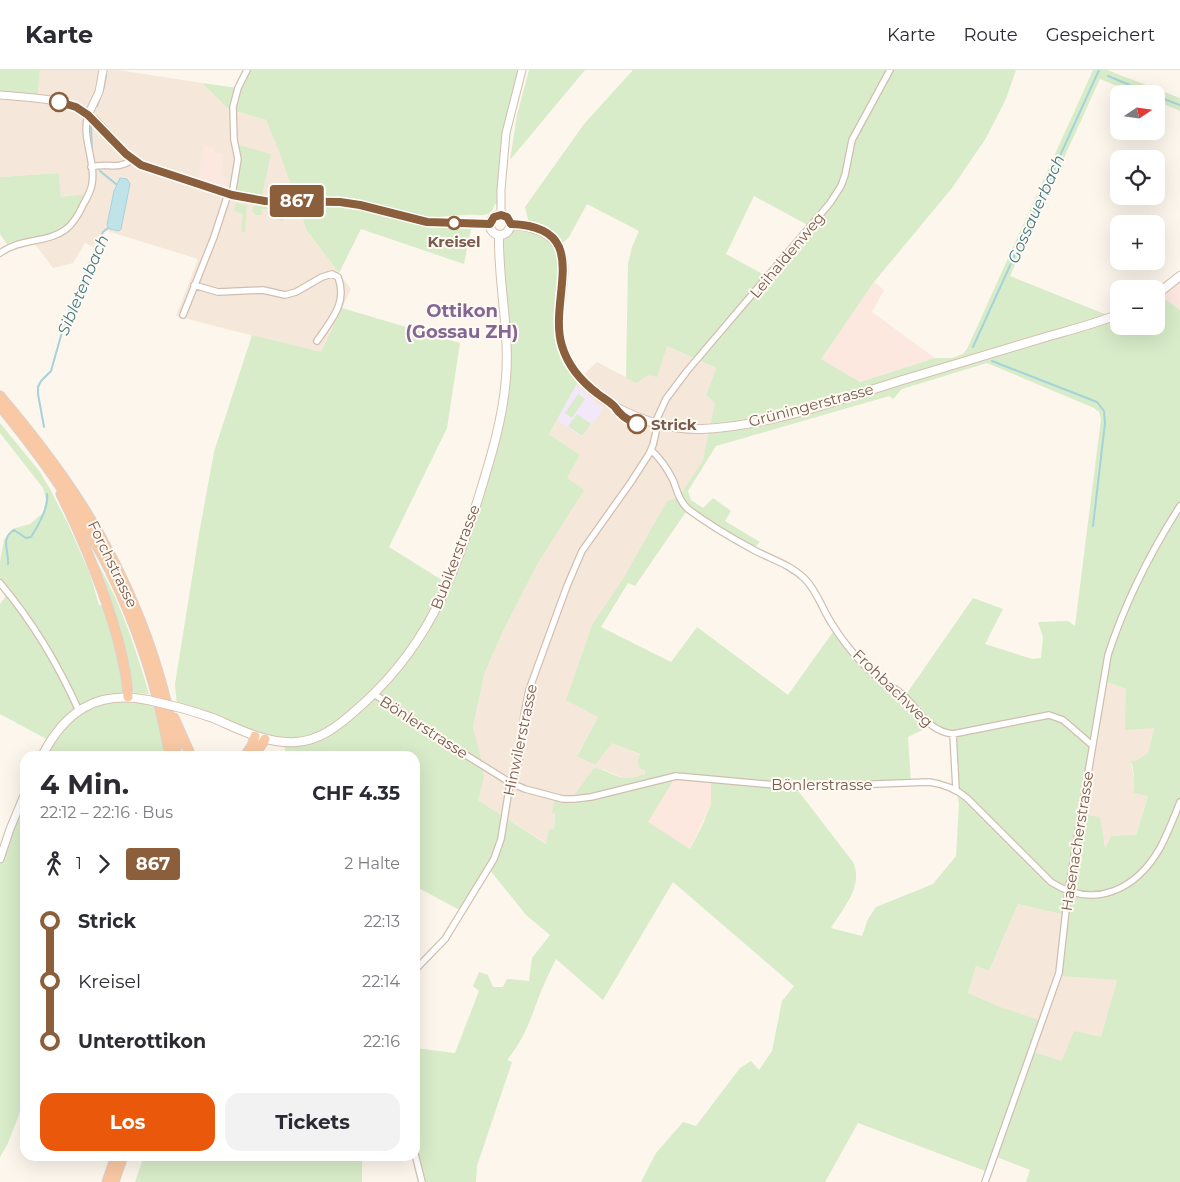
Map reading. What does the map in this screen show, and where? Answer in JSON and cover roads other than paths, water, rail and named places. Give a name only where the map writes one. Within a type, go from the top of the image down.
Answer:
[{"type":"highway","name":"Forchstrasse","points":[[0,396],[58,470],[103,540],[137,613],[163,692],[176,751]]},
{"type":"highway","name":"Forchstrasse","points":[[0,406],[48,466],[90,531],[124,599],[153,681],[169,751]]},
{"type":"highway","points":[[48,466],[75,521],[102,587],[122,656],[128,683],[128,697]]},
{"type":"highway","points":[[163,692],[189,751]]},
{"type":"highway","points":[[248,751],[252,746],[255,736]]},
{"type":"highway","points":[[257,751],[265,738]]},
{"type":"highway","points":[[107,1182],[114,1161]]},
{"type":"highway","points":[[114,1182],[121,1161]]},
{"type":"main road","points":[[501,215],[507,217],[511,224],[509,231],[499,235],[493,232],[490,224],[494,217],[501,215]]},
{"type":"main road","name":"Grüningerstrasse","points":[[511,224],[543,232],[554,240],[561,250],[564,264],[559,333],[564,352],[574,370],[588,385],[614,406],[656,423],[679,428],[703,429],[729,426],[787,415],[1110,317]]},
{"type":"main road","name":"Bubikerstrasse","points":[[45,751],[65,722],[79,711],[102,700],[128,697],[148,700],[208,716],[255,736],[286,742],[298,742],[319,736],[337,726],[374,694],[403,662],[436,611],[456,565],[494,444],[502,410],[507,353],[500,274],[499,235]]},
{"type":"main road","points":[[1165,288],[1180,276]]},
{"type":"street","points":[[0,253],[20,243],[58,234],[70,225],[78,214],[89,194],[92,181],[87,128],[88,115],[99,92],[103,70]]},
{"type":"street","points":[[183,315],[230,195],[238,159],[234,140],[233,107],[238,88],[247,70]]},
{"type":"street","points":[[501,215],[502,170],[506,133],[522,70]]},
{"type":"street","name":"Leihaldenweg","points":[[656,423],[663,404],[681,379],[834,198],[845,175],[852,140],[890,70]]},
{"type":"street","points":[[0,95],[63,103],[76,107],[88,115],[132,160],[146,167],[230,195],[265,201],[340,202],[360,205],[427,222],[490,224]]},
{"type":"street","points":[[91,167],[101,165],[121,166],[132,160]]},
{"type":"street","points":[[194,285],[218,292],[263,290],[285,295],[296,292],[322,277],[332,274],[338,277],[342,288],[339,307],[317,341]]},
{"type":"street","name":"Hinwilerstrasse","points":[[420,965],[445,939],[494,859],[503,834],[507,800],[520,753],[524,716],[530,686],[575,566],[585,547],[651,450],[656,423]]},
{"type":"street","name":"Frohbachweg","points":[[651,450],[666,466],[679,498],[686,507],[753,549],[798,573],[814,590],[835,629],[862,662],[875,675],[904,696],[931,726],[953,734]]},
{"type":"street","name":"Hasenacherstrasse","points":[[984,1182],[1059,973],[1068,892],[1108,655],[1118,622],[1149,558],[1180,506]]},
{"type":"street","points":[[0,583],[41,637],[79,711]]},
{"type":"street","name":"Bönlerstrasse","points":[[374,694],[460,752],[511,783],[521,788],[552,797],[574,799],[597,796],[676,776],[797,787],[929,782],[942,784],[956,789],[967,798],[1044,875],[1068,892]]},
{"type":"street","points":[[956,789],[953,734],[1049,715],[1063,720],[1092,745]]},
{"type":"street","points":[[1068,892],[1107,894],[1130,883],[1145,869],[1159,849],[1180,802]]},
{"type":"street","points":[[0,859],[20,805]]},
{"type":"street","points":[[417,1161],[422,1182]]},
{"type":"water","points":[[120,178],[127,179],[130,184],[119,231],[110,229],[107,225],[114,191]]},
{"type":"waterway","name":"Gossauerbach","points":[[973,347],[1099,70]]},
{"type":"waterway","points":[[97,106],[106,75]]},
{"type":"waterway","points":[[1108,76],[1130,85]]},
{"type":"waterway","points":[[1165,99],[1180,105]]},
{"type":"waterway","points":[[91,125],[92,151]]},
{"type":"waterway","points":[[100,171],[116,184]]},
{"type":"waterway","name":"Sibletenbach","points":[[44,427],[38,387],[51,371],[66,318],[103,232],[108,228]]},
{"type":"waterway","name":"Gossauerbach","points":[[992,361],[1097,402],[1104,411],[1105,423],[1093,526]]},
{"type":"waterway","name":"Sibletenbach","points":[[8,564],[7,537],[14,530],[26,538],[31,537],[45,510],[47,494]]},
{"type":"place","name":"Kreisel","points":[[454,223]]},
{"type":"place","name":"Strick","points":[[637,424]]},
{"type":"district","name":"Ottikon (Gossau ZH)","points":[[462,321]]}]
